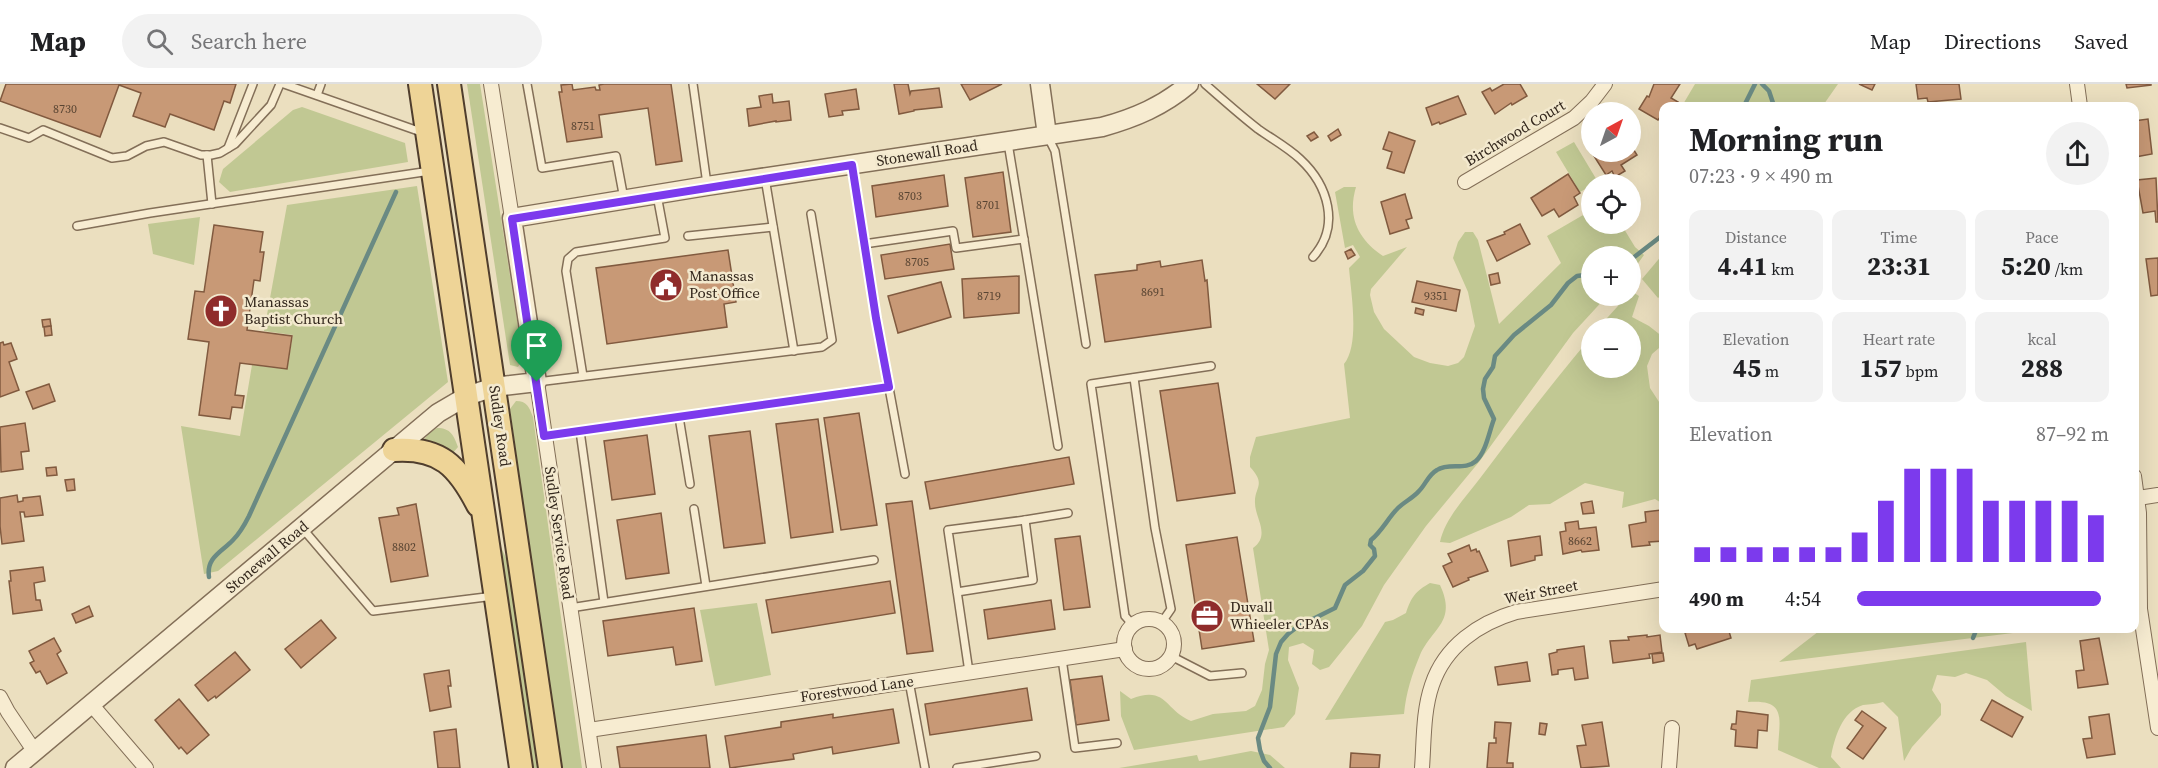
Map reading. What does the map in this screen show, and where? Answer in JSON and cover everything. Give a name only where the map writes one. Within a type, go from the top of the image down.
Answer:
[{"type":"main road","name":"Sudley Road","points":[[420,84],[521,768]]},
{"type":"main road","name":"Sudley Road","points":[[449,84],[550,768]]},
{"type":"main road","points":[[394,450],[424,450],[445,459],[461,476],[473,495],[484,521]]},
{"type":"street","name":"Sudley Service Road","points":[[490,84],[594,768]]},
{"type":"street","points":[[1040,84],[1047,135]]},
{"type":"street","name":"Stonewall Road","points":[[512,219],[707,186],[1102,127],[1152,110],[1189,84]]},
{"type":"street","name":"Birchwood Court","points":[[1465,182],[1574,118],[1592,101],[1605,84]]},
{"type":"street","points":[[2077,84],[2079,102]]},
{"type":"street","name":"Stonewall Road","points":[[15,768],[438,413],[466,396],[495,387],[537,382]]},
{"type":"street","points":[[2139,498],[2158,495]]},
{"type":"street","points":[[2139,554],[2140,609],[2158,728]]},
{"type":"street","name":"Weir Street","points":[[1422,768],[1425,718],[1432,684],[1453,649],[1468,635],[1498,617],[1516,612],[1659,590]]},
{"type":"street","points":[[1147,619],[1162,622],[1173,638],[1173,650],[1167,662],[1156,668],[1144,669],[1132,663],[1125,649],[1126,634],[1133,624],[1147,619]]},
{"type":"street","name":"Forestwood Lane","points":[[589,730],[1125,649]]},
{"type":"street","points":[[0,697],[34,752]]},
{"type":"street","points":[[91,704],[146,768]]},
{"type":"street","points":[[1669,768],[1672,728]]},
{"type":"lane","points":[[228,148],[253,84]]},
{"type":"lane","points":[[0,128],[29,138],[43,130],[112,158],[127,156],[146,146],[164,142],[201,155],[220,153],[235,144],[271,105],[282,84],[427,134]]},
{"type":"lane","points":[[317,95],[321,84]]},
{"type":"lane","points":[[526,84],[542,168],[616,156],[624,200]]},
{"type":"lane","points":[[693,84],[707,186]]},
{"type":"lane","points":[[1205,84],[1259,129],[1302,160],[1324,190],[1330,215],[1329,229],[1324,243],[1313,257]]},
{"type":"lane","points":[[1047,135],[1055,151],[1086,344]]},
{"type":"lane","points":[[1008,140],[1058,446]]},
{"type":"lane","points":[[207,155],[212,204]]},
{"type":"lane","points":[[852,165],[906,474]]},
{"type":"lane","points":[[77,226],[432,171]]},
{"type":"lane","points":[[765,178],[794,351]]},
{"type":"lane","points":[[584,376],[566,271],[568,259],[576,252],[666,238],[657,195]]},
{"type":"lane","points":[[537,382],[822,347],[832,340],[811,214]]},
{"type":"lane","points":[[688,236],[773,227]]},
{"type":"lane","points":[[864,244],[953,231],[956,248],[1024,239]]},
{"type":"lane","points":[[1133,624],[1125,616],[1091,384],[1211,366]]},
{"type":"lane","points":[[1134,378],[1155,528],[1171,609],[1162,622]]},
{"type":"lane","points":[[544,436],[889,387]]},
{"type":"lane","points":[[679,417],[690,484]]},
{"type":"lane","points":[[580,431],[604,602]]},
{"type":"lane","points":[[694,509],[706,586]]},
{"type":"lane","points":[[969,672],[948,530],[1068,513]]},
{"type":"lane","points":[[957,592],[1033,580],[1025,520]]},
{"type":"lane","points":[[302,527],[373,611],[495,596]]},
{"type":"lane","points":[[570,608],[874,560]]},
{"type":"lane","points":[[1171,656],[1210,676],[1242,673]]},
{"type":"lane","points":[[1062,658],[1075,748],[1118,743]]},
{"type":"lane","points":[[909,681],[925,768]]},
{"type":"lane","points":[[957,768],[1036,756]]},
{"type":"green space","points":[[467,84],[480,84],[523,359],[518,367],[510,365]]},
{"type":"green space","points":[[1695,84],[1838,84],[1825,102],[1684,102]]},
{"type":"green space","points":[[302,107],[405,143],[408,162],[230,192],[219,182],[223,169],[293,110]]},
{"type":"green space","points":[[1574,142],[1581,154],[1581,162],[1586,162],[1593,174],[1581,174],[1581,191],[1580,192],[1556,152]]},
{"type":"green space","points":[[417,186],[448,382],[218,571],[204,574],[181,426],[240,436],[252,365],[287,369],[293,335],[264,331],[287,205]]},
{"type":"green space","points":[[1344,187],[1356,187],[1353,208],[1357,226],[1367,242],[1383,256],[1407,247],[1371,289],[1370,295],[1374,312],[1384,329],[1414,357],[1430,363],[1448,366],[1458,363],[1464,357],[1475,326],[1468,292],[1453,258],[1458,242],[1465,232],[1473,232],[1478,240],[1499,324],[1561,263],[1547,236],[1581,216],[1581,234],[1627,234],[1634,246],[1581,246],[1581,306],[1598,306],[1587,318],[1581,318],[1581,324],[1479,462],[1426,526],[1384,585],[1362,626],[1329,667],[1320,670],[1312,664],[1314,650],[1303,643],[1289,647],[1288,660],[1299,688],[1295,714],[1284,727],[1134,750],[1121,716],[1120,691],[1131,699],[1143,695],[1159,697],[1191,721],[1213,714],[1246,711],[1255,706],[1262,690],[1269,650],[1253,548],[1261,538],[1262,532],[1255,503],[1259,482],[1250,467],[1250,457],[1256,437],[1350,418],[1344,364],[1349,355],[1353,332],[1349,268],[1360,257],[1353,245],[1345,248],[1335,192]]},
{"type":"green space","points":[[200,217],[194,265],[153,254],[148,224]]},
{"type":"green space","points":[[1659,259],[1659,297],[1642,279]]},
{"type":"green space","points":[[1618,306],[1636,306],[1632,317],[1634,318],[1607,318]]},
{"type":"green space","points":[[1641,322],[1649,326],[1659,334],[1659,348],[1652,354],[1647,366],[1650,388],[1659,402],[1659,502],[1655,499],[1622,508],[1624,492],[1585,483],[1550,504],[1529,505],[1511,517],[1450,543],[1440,542],[1446,525],[1457,508],[1581,349],[1581,378],[1641,378]]},
{"type":"green space","points":[[516,401],[527,405],[533,417],[582,768],[560,768],[510,409]]},
{"type":"green space","points":[[437,428],[446,429],[453,436],[458,447],[452,454],[439,445],[423,441]]},
{"type":"green space","points":[[495,534],[511,569],[540,768],[529,768]]},
{"type":"green space","points":[[1430,583],[1440,585],[1445,597],[1445,616],[1425,645],[1414,669],[1404,714],[1325,720],[1385,622],[1406,613],[1415,595]]},
{"type":"green space","points":[[757,603],[771,675],[715,686],[700,610]]},
{"type":"green space","points":[[1817,633],[2013,633],[1779,662]]},
{"type":"green space","points":[[2026,642],[2032,711],[2006,696],[1987,680],[1966,673],[1955,677],[1937,675],[1932,690],[1941,704],[1941,715],[1912,747],[1904,761],[1898,717],[1883,702],[1856,708],[1844,719],[1834,742],[1831,757],[1841,768],[1819,768],[1778,750],[1779,721],[1775,708],[1761,702],[1748,702],[1751,680]]},
{"type":"green space","points":[[1251,751],[1270,755],[1285,768],[1119,768],[1197,755],[1199,761]]},
{"type":"building","points":[[6,84],[236,84],[230,103],[224,101],[214,130],[170,114],[165,127],[133,116],[141,93],[119,85],[100,137],[0,101]]},
{"type":"building","points":[[572,84],[573,90],[595,87],[596,90],[600,90],[599,85],[604,84],[671,84],[682,161],[656,165],[648,108],[599,115],[602,137],[567,142],[559,92],[562,92],[561,85]]},
{"type":"building","points":[[894,84],[908,84],[910,94],[911,91],[939,88],[942,107],[899,114]]},
{"type":"building","points":[[961,84],[1002,84],[970,100]]},
{"type":"building","points":[[1257,84],[1290,84],[1275,99]]},
{"type":"building","points":[[1504,84],[1520,84],[1527,96],[1495,114],[1482,92],[1490,88],[1492,91]]},
{"type":"building","points":[[1654,84],[1680,84],[1671,98],[1678,102],[1659,102],[1658,120],[1641,110],[1647,96],[1649,97]]},
{"type":"building","points":[[1859,84],[1875,84],[1872,90]]},
{"type":"building","points":[[1916,84],[1959,84],[1961,99],[1928,102],[1927,98],[1918,99]]},
{"type":"building","points":[[2126,84],[2151,84],[2151,85],[2127,88]]},
{"type":"building","points":[[856,89],[859,109],[842,111],[843,115],[829,117],[825,94]]},
{"type":"building","points":[[772,94],[773,103],[789,101],[791,120],[749,126],[747,109],[761,107],[759,96]]},
{"type":"building","points":[[1458,96],[1466,114],[1432,125],[1426,108]]},
{"type":"building","points":[[2148,119],[2152,154],[2139,156],[2139,120]]},
{"type":"building","points":[[1338,129],[1341,135],[1331,141],[1328,136]]},
{"type":"building","points":[[1314,132],[1318,137],[1311,141],[1307,136]]},
{"type":"building","points":[[1389,132],[1415,141],[1404,173],[1387,168],[1392,152],[1383,149]]},
{"type":"building","points":[[1598,162],[1626,162],[1621,165],[1625,171],[1620,174],[1614,174],[1612,171],[1605,174]]},
{"type":"building","points":[[1003,172],[1011,232],[973,237],[965,178]]},
{"type":"building","points":[[1568,174],[1580,193],[1574,197],[1578,205],[1559,217],[1554,209],[1542,216],[1531,198]]},
{"type":"building","points":[[944,175],[948,206],[876,217],[872,186]]},
{"type":"building","points":[[2156,178],[2158,222],[2156,222],[2155,211],[2143,213],[2139,180]]},
{"type":"building","points":[[1405,194],[1412,218],[1406,220],[1409,228],[1390,234],[1381,202]]},
{"type":"building","points":[[1520,224],[1530,244],[1497,261],[1487,241],[1505,234],[1504,232]]},
{"type":"building","name":"Manassas Baptist Church","points":[[214,225],[263,232],[260,252],[264,252],[260,281],[254,280],[247,330],[292,336],[287,369],[240,363],[235,395],[244,396],[242,408],[232,407],[230,419],[199,415],[209,342],[188,339],[195,291],[204,292]]},
{"type":"building","points":[[950,244],[954,269],[885,279],[881,255]]},
{"type":"building","points":[[1351,249],[1355,255],[1348,259],[1345,252]]},
{"type":"building","name":"Manassas Post Office","points":[[728,250],[736,302],[724,304],[727,327],[607,344],[596,268]]},
{"type":"building","points":[[2158,258],[2158,295],[2151,296],[2146,259]]},
{"type":"building","points":[[1202,260],[1205,281],[1207,280],[1211,327],[1105,342],[1095,275],[1137,270],[1137,265],[1160,261],[1161,267]]},
{"type":"building","points":[[1498,273],[1500,283],[1491,285],[1489,275]]},
{"type":"building","points":[[1019,276],[1019,313],[964,318],[962,279]]},
{"type":"building","points":[[1417,281],[1460,290],[1456,311],[1412,302]]},
{"type":"building","points":[[941,282],[951,317],[898,333],[888,296]]},
{"type":"building","points":[[1416,308],[1424,310],[1423,315],[1415,313]]},
{"type":"building","points":[[50,319],[51,326],[43,327],[42,320]]},
{"type":"building","points":[[51,326],[52,335],[45,336],[44,327]]},
{"type":"building","points":[[3,342],[4,345],[11,343],[17,359],[9,362],[19,390],[0,397],[0,343]]},
{"type":"building","points":[[1218,383],[1235,493],[1177,501],[1160,391]]},
{"type":"building","points":[[49,384],[55,401],[33,409],[26,392]]},
{"type":"building","points":[[859,413],[877,525],[841,530],[824,418]]},
{"type":"building","points":[[818,419],[833,532],[791,538],[776,424]]},
{"type":"building","points":[[25,423],[29,451],[21,452],[23,469],[1,472],[0,427]]},
{"type":"building","points":[[750,431],[765,543],[724,548],[709,436]]},
{"type":"building","points":[[647,435],[655,494],[612,500],[604,441]]},
{"type":"building","points":[[1069,457],[1074,484],[930,509],[925,482]]},
{"type":"building","points":[[56,467],[57,475],[47,476],[46,468]]},
{"type":"building","points":[[74,479],[75,490],[67,491],[65,480]]},
{"type":"building","points":[[17,495],[18,502],[23,501],[23,498],[40,496],[43,515],[25,517],[24,512],[20,512],[24,541],[2,544],[0,498]]},
{"type":"building","points":[[912,501],[933,651],[907,654],[886,504]]},
{"type":"building","points":[[1592,501],[1594,513],[1583,514],[1581,503]]},
{"type":"building","points":[[416,504],[428,576],[391,582],[379,518],[399,515],[397,508]]},
{"type":"building","points":[[1659,510],[1659,541],[1632,547],[1629,525],[1646,522],[1645,512]]},
{"type":"building","points":[[661,513],[669,573],[626,579],[617,520]]},
{"type":"building","points":[[1578,521],[1579,529],[1596,527],[1599,550],[1582,552],[1581,550],[1563,554],[1560,532],[1566,531],[1565,523]]},
{"type":"building","points":[[1080,536],[1090,607],[1064,610],[1055,539]]},
{"type":"building","points":[[1540,536],[1542,555],[1535,556],[1535,560],[1511,566],[1508,541]]},
{"type":"building","points":[[1237,537],[1254,641],[1202,649],[1186,545]]},
{"type":"building","points":[[1469,545],[1471,551],[1476,549],[1477,552],[1479,551],[1488,571],[1468,578],[1469,580],[1453,587],[1443,566],[1452,562],[1448,554]]},
{"type":"building","points":[[43,567],[45,581],[34,583],[36,600],[40,600],[42,610],[13,614],[10,571]]},
{"type":"building","points":[[890,581],[895,613],[772,633],[766,600]]},
{"type":"building","points":[[1051,600],[1055,629],[988,639],[984,610]]},
{"type":"building","points":[[89,606],[93,616],[76,623],[72,614]]},
{"type":"building","points":[[694,608],[702,661],[676,665],[673,647],[608,656],[603,621]]},
{"type":"building","points":[[321,620],[336,638],[301,668],[285,649]]},
{"type":"building","points":[[1685,633],[1730,633],[1731,638],[1697,649],[1695,644],[1689,646]]},
{"type":"building","points":[[1647,635],[1647,637],[1660,635],[1662,652],[1649,654],[1650,658],[1613,663],[1610,641],[1629,640],[1628,637]]},
{"type":"building","points":[[54,638],[61,651],[57,654],[67,673],[47,684],[40,671],[36,673],[30,663],[34,661],[29,651]]},
{"type":"building","points":[[2099,638],[2108,684],[2078,688],[2076,671],[2084,670],[2080,641]]},
{"type":"building","points":[[1584,646],[1588,678],[1575,680],[1573,668],[1558,670],[1558,674],[1552,675],[1549,654],[1557,650]]},
{"type":"building","points":[[235,652],[250,670],[216,698],[215,696],[208,701],[195,685]]},
{"type":"building","points":[[1663,653],[1664,661],[1653,663],[1652,654]]},
{"type":"building","points":[[1527,662],[1530,681],[1498,685],[1495,667]]},
{"type":"building","points":[[449,670],[451,686],[448,686],[451,707],[430,711],[424,674]]},
{"type":"building","points":[[1102,676],[1109,720],[1076,725],[1070,680]]},
{"type":"building","points":[[1027,688],[1032,720],[930,735],[925,704]]},
{"type":"building","points":[[179,699],[209,735],[187,754],[181,747],[179,749],[155,720]]},
{"type":"building","points":[[1992,700],[2023,717],[2012,737],[1981,720]]},
{"type":"building","points":[[893,709],[899,743],[833,754],[832,747],[793,754],[794,759],[730,768],[725,736],[781,727],[781,722],[833,714],[833,718]]},
{"type":"building","points":[[1737,711],[1768,715],[1767,731],[1758,730],[1757,748],[1735,746],[1736,730],[1731,729],[1732,724],[1736,724]]},
{"type":"building","points":[[1862,711],[1886,728],[1863,759],[1847,748],[1863,726],[1855,720]]},
{"type":"building","points":[[2109,714],[2115,754],[2087,758],[2083,739],[2092,738],[2089,717]]},
{"type":"building","points":[[1495,722],[1511,723],[1507,763],[1513,763],[1513,768],[1487,768],[1489,743],[1496,743]]},
{"type":"building","points":[[1602,722],[1609,766],[1581,768],[1577,746],[1586,745],[1582,725]]},
{"type":"building","points":[[1540,723],[1547,724],[1545,735],[1539,734]]},
{"type":"building","points":[[456,729],[460,768],[438,768],[434,732]]},
{"type":"building","points":[[706,735],[710,768],[620,768],[617,747]]},
{"type":"building","points":[[1351,753],[1380,755],[1379,768],[1350,768]]},
{"type":"waterway","points":[[1746,102],[1755,84]]},
{"type":"waterway","points":[[1762,84],[1769,91],[1773,102]]},
{"type":"waterway","points":[[209,577],[212,560],[236,537],[249,516],[396,192]]},
{"type":"waterway","points":[[1641,252],[1659,238]]},
{"type":"waterway","points":[[1270,768],[1264,761],[1258,738],[1270,707],[1276,654],[1281,642],[1297,627],[1335,608],[1345,585],[1363,571],[1375,556],[1374,549],[1370,545],[1371,540],[1398,508],[1419,491],[1431,474],[1442,468],[1467,466],[1476,461],[1485,447],[1494,419],[1484,398],[1483,389],[1485,379],[1493,367],[1495,356],[1514,335],[1551,305],[1568,283],[1581,275]]},
{"type":"waterway","points":[[1973,638],[1975,633]]},
{"type":"place","name":"Manassas Post Office","points":[[666,285]]},
{"type":"place","name":"Manassas Baptist Church","points":[[221,311]]},
{"type":"place","name":"Duvall Whieeler CPAs","points":[[1207,616]]},
{"type":"route","points":[[852,165],[889,387],[544,436],[537,382],[512,219],[707,186],[852,165]]}]
